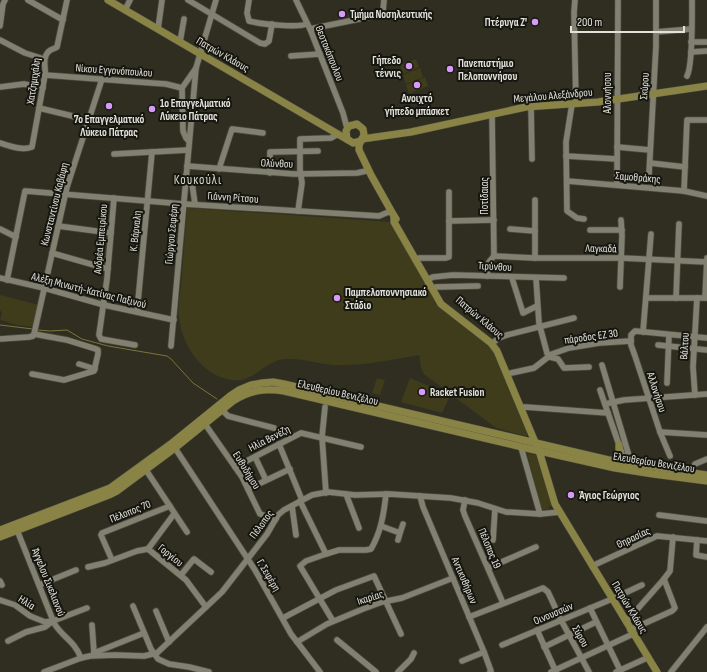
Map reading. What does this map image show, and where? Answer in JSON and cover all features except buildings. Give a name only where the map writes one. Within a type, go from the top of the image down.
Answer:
[{"type":"main road","name":"Πατρών Κλάους","points":[[108,0],[349,141]]},
{"type":"main road","name":"Μεγάλου Αλεξάνδρου","points":[[362,140],[411,132],[531,106],[617,100],[707,86]]},
{"type":"main road","points":[[326,127],[338,131],[346,130],[349,126],[354,124],[360,126],[370,136],[378,138]]},
{"type":"main road","points":[[363,129],[364,135],[359,146],[359,150],[369,173]]},
{"type":"main road","points":[[346,130],[346,135],[349,141],[369,173]]},
{"type":"main road","points":[[349,141],[357,143],[362,140]]},
{"type":"main road","name":"Πατρών Κλάους","points":[[369,173],[392,214],[394,222],[429,280],[436,287],[448,305],[495,341],[501,350],[539,448],[560,512],[657,672]]},
{"type":"main road","name":"Πατρών Κλάους","points":[[392,214],[398,220],[419,258],[440,302],[445,308],[486,339],[495,349],[523,408]]},
{"type":"main road","name":"Ελευθερίου Βενιζέλου","points":[[0,530],[110,488],[172,443],[230,396],[239,390],[262,382],[284,384],[539,448],[629,467],[707,481]]},
{"type":"main road","name":"Ελευθερίου Βενιζέλου","points":[[0,537],[109,495],[146,470],[243,395],[254,391],[274,389],[521,447],[539,448],[613,462],[629,467],[707,475]]},
{"type":"main road","points":[[613,462],[619,452],[619,445]]},
{"type":"street","points":[[0,26],[3,4],[5,0]]},
{"type":"street","points":[[28,0],[63,20]]},
{"type":"street","name":"Χατζημιχάλη","points":[[0,143],[15,147],[32,147],[46,69],[44,59],[49,51],[57,47],[67,0]]},
{"type":"street","points":[[125,10],[130,0]]},
{"type":"street","points":[[158,29],[162,0]]},
{"type":"street","points":[[188,0],[263,43],[267,43],[269,41],[272,24]]},
{"type":"street","name":"Γιώργου Σεφέρη","points":[[172,346],[196,68],[216,0]]},
{"type":"street","points":[[249,0],[247,13],[249,21],[308,27],[380,14],[384,7],[384,0]]},
{"type":"street","name":"Θεοτοκόπουλου","points":[[296,0],[320,54],[343,113],[346,130]]},
{"type":"street","points":[[575,0],[574,104],[566,139],[568,211],[577,218],[584,219]]},
{"type":"street","name":"Αλοννήσου","points":[[618,0],[618,185]]},
{"type":"street","name":"Σκύρου","points":[[649,174],[656,32],[656,0]]},
{"type":"street","points":[[687,76],[689,72],[691,52],[692,0]]},
{"type":"street","points":[[180,42],[184,19]]},
{"type":"street","points":[[656,32],[691,29]]},
{"type":"street","points":[[0,40],[25,53],[44,59]]},
{"type":"street","points":[[691,42],[707,42]]},
{"type":"street","points":[[691,52],[707,51]]},
{"type":"street","points":[[291,56],[320,54]]},
{"type":"street","points":[[189,141],[183,131],[182,88],[196,68]]},
{"type":"street","name":"Νίκου Εγγονόπουλου","points":[[45,75],[164,84],[182,88]]},
{"type":"street","name":"Κωνσταντίνου Καβάφη","points":[[34,334],[65,194],[102,79]]},
{"type":"street","points":[[0,87],[24,84],[43,88]]},
{"type":"street","points":[[531,106],[532,159]]},
{"type":"street","points":[[39,108],[88,120]]},
{"type":"street","points":[[343,113],[347,119],[354,124]]},
{"type":"street","name":"Ποτίδαιας","points":[[487,276],[489,262],[494,256],[492,114]]},
{"type":"street","points":[[684,191],[687,120],[707,120]]},
{"type":"street","points":[[219,169],[233,129],[263,133]]},
{"type":"street","points":[[298,211],[302,183],[300,174],[299,141],[302,138],[334,138],[338,134]]},
{"type":"street","points":[[617,147],[650,150]]},
{"type":"street","points":[[114,154],[188,150]]},
{"type":"street","points":[[270,172],[270,152],[318,151]]},
{"type":"street","name":"Κ. Βάρναλη","points":[[137,312],[152,152]]},
{"type":"street","points":[[566,156],[617,159]]},
{"type":"street","points":[[650,164],[685,167]]},
{"type":"street","name":"Ολύνθου","points":[[187,166],[300,174],[369,173]]},
{"type":"street","points":[[186,175],[192,183],[195,204]]},
{"type":"street","name":"Σαμοθράκης","points":[[567,181],[684,191],[707,196]]},
{"type":"street","name":"Γιάννη Ρίτσου","points":[[16,237],[25,191],[184,204],[379,216],[392,214]]},
{"type":"street","points":[[419,258],[449,257],[450,192]]},
{"type":"street","name":"Ανδρέα Εμπειρίκου","points":[[114,198],[100,338],[135,345]]},
{"type":"street","points":[[535,200],[535,258]]},
{"type":"street","points":[[449,221],[494,220]]},
{"type":"street","points":[[620,287],[622,258],[621,220]]},
{"type":"street","points":[[676,298],[679,224]]},
{"type":"street","points":[[58,226],[111,233]]},
{"type":"street","points":[[0,229],[16,237],[7,280]]},
{"type":"street","points":[[510,229],[535,231]]},
{"type":"street","points":[[590,230],[622,230]]},
{"type":"street","points":[[651,234],[643,332],[707,338]]},
{"type":"street","points":[[52,254],[108,269]]},
{"type":"street","name":"Λαγκαδά","points":[[494,256],[535,258],[622,258],[707,262]]},
{"type":"street","points":[[646,298],[706,298],[707,258]]},
{"type":"street","name":"Τιρύνθου","points":[[429,280],[453,275],[512,278],[564,278]]},
{"type":"street","name":"Αλέξη Μινωτή-Κατίνας Παξινού","points":[[0,278],[44,288],[104,305],[174,320]]},
{"type":"street","points":[[512,278],[523,313],[537,306]]},
{"type":"street","points":[[536,278],[539,326],[546,350],[550,356],[558,359],[564,368],[589,367]]},
{"type":"street","points":[[436,287],[478,286]]},
{"type":"street","name":"Βάλτου","points":[[695,395],[693,367],[697,298]]},
{"type":"street","points":[[495,341],[501,337],[574,318]]},
{"type":"street","name":"Αλλονήσου","points":[[643,332],[635,331],[631,333],[633,351],[660,432],[670,456]]},
{"type":"street","points":[[0,339],[34,334],[67,340],[96,349],[98,351],[94,370],[92,372],[64,380],[32,374]]},
{"type":"street","points":[[667,383],[669,335]]},
{"type":"street","name":"πάροδος ΕΖ 30","points":[[511,373],[534,368],[561,350],[599,343],[631,341]]},
{"type":"street","points":[[658,345],[707,350]]},
{"type":"street","points":[[79,364],[94,370]]},
{"type":"street","points":[[602,364],[616,401],[629,467]]},
{"type":"street","points":[[600,390],[619,445],[629,467]]},
{"type":"street","points":[[605,404],[616,401],[707,394]]},
{"type":"street","points":[[325,407],[322,438],[326,492]]},
{"type":"street","points":[[523,408],[608,413]]},
{"type":"street","points":[[222,410],[228,416],[274,428]]},
{"type":"street","name":"Ευθυδήμου","points":[[205,424],[235,467],[261,515],[276,519]]},
{"type":"street","points":[[660,432],[707,435]]},
{"type":"street","name":"Ηλία Βενέζη","points":[[235,467],[302,433],[361,447]]},
{"type":"street","points":[[279,444],[301,500],[326,554]]},
{"type":"street","points":[[521,447],[540,514]]},
{"type":"street","name":"Γ. Σεφέρη","points":[[175,448],[248,559],[287,627],[320,672]]},
{"type":"street","points":[[255,457],[266,480]]},
{"type":"street","points":[[695,464],[707,459]]},
{"type":"street","points":[[248,489],[290,469]]},
{"type":"street","points":[[146,470],[187,532]]},
{"type":"street","name":"Πέλοπος","points":[[154,654],[169,642],[222,592],[267,534],[280,513],[301,500],[315,494],[326,492],[451,498],[465,500],[506,512],[540,514],[560,512]]},
{"type":"street","points":[[346,494],[360,528]]},
{"type":"street","points":[[333,621],[300,565],[304,561],[339,550],[370,549],[376,540],[381,526],[386,494]]},
{"type":"street","name":"Αντικυθήρων","points":[[420,496],[423,507],[484,652],[490,672]]},
{"type":"street","name":"Πέλοπος 19","points":[[465,500],[464,514],[503,603]]},
{"type":"street","name":"Πέλοπος 70","points":[[112,560],[101,535],[102,533],[170,506]]},
{"type":"street","points":[[292,506],[296,536]]},
{"type":"street","points":[[493,540],[495,509]]},
{"type":"street","points":[[148,549],[174,514]]},
{"type":"street","points":[[659,515],[707,521]]},
{"type":"street","points":[[398,540],[403,524]]},
{"type":"street","points":[[381,526],[400,533]]},
{"type":"street","name":"Άγγελου Σικελιανού","points":[[17,530],[53,621],[58,630],[74,644],[81,658]]},
{"type":"street","name":"Θηρασίας","points":[[592,566],[655,537],[673,537],[707,541]]},
{"type":"street","points":[[626,622],[671,569],[673,537]]},
{"type":"street","points":[[697,540],[696,555],[707,557]]},
{"type":"street","points":[[488,568],[536,547]]},
{"type":"street","name":"Γοργίου","points":[[88,567],[148,549],[181,575],[192,587],[206,607]]},
{"type":"street","points":[[181,575],[194,559],[211,572]]},
{"type":"street","points":[[39,585],[76,570]]},
{"type":"street","points":[[282,618],[342,587],[374,576],[401,634]]},
{"type":"street","name":"Ικαρίας","points":[[297,642],[333,621],[385,601],[402,598],[453,578]]},
{"type":"street","points":[[537,630],[554,671],[608,646],[672,611],[675,608],[664,579]]},
{"type":"street","name":"Οινουσσών","points":[[502,645],[642,585]]},
{"type":"street","name":"Σύρου","points":[[503,603],[541,588],[545,588],[568,635],[589,672]]},
{"type":"street","name":"Ηλία","points":[[0,600],[15,605],[40,621],[53,621]]},
{"type":"street","points":[[469,617],[503,603]]},
{"type":"street","points":[[133,606],[154,654],[160,661],[209,672]]},
{"type":"street","points":[[8,641],[26,632],[45,627],[53,621],[87,608]]},
{"type":"street","points":[[590,608],[618,671],[648,658]]},
{"type":"street","points":[[156,611],[169,642]]},
{"type":"street","points":[[544,646],[596,622]]},
{"type":"street","points":[[92,625],[93,654]]},
{"type":"street","points":[[671,672],[707,627]]},
{"type":"street","points":[[44,672],[144,633]]},
{"type":"street","points":[[337,640],[376,672]]},
{"type":"street","points":[[462,661],[484,652]]},
{"type":"street","points":[[398,672],[411,659],[414,653]]},
{"type":"street","points":[[93,654],[144,656],[154,654]]},
{"type":"shaded area","name":"Γήπεδο τέννις","points":[[416,59],[419,67],[403,74],[400,65]]},
{"type":"shaded area","name":"Ανοιχτό γήπεδο μπάσκετ","points":[[420,68],[423,77],[406,84],[403,75]]},
{"type":"shaded area","name":"Ανοιχτό γήπεδο μπάσκετ","points":[[425,77],[428,86],[409,94],[406,85]]},
{"type":"shaded area","points":[[187,208],[391,222],[427,287],[493,350],[497,356],[528,434],[526,436],[496,428],[424,374],[421,368],[419,355],[356,365],[334,365],[299,359],[278,360],[246,379],[239,380],[231,380],[220,377],[211,372],[202,365],[189,348],[184,338],[178,313]]},
{"type":"shaded area","points":[[101,234],[108,235],[105,265],[98,264]]},
{"type":"shaded area","points":[[0,295],[39,305],[34,327],[17,325],[0,320],[2,313],[0,310]]},
{"type":"shaded area","points":[[377,378],[385,380],[380,395],[372,393]]},
{"type":"shaded area","name":"Racket Fusion","points":[[410,378],[429,386],[449,398],[442,413],[401,402]]},
{"type":"shaded area","points":[[527,453],[536,455],[551,503],[548,509],[542,510]]},
{"type":"waterway","points":[[0,325],[33,329]]},
{"type":"waterway","points":[[38,330],[67,330],[82,339],[108,346],[167,356],[193,383],[217,399]]},
{"type":"place","name":"Τμήμα Νοσηλευτικής","points":[[342,14]]},
{"type":"place","name":"Πτέρυγα Ζ'","points":[[535,22]]},
{"type":"place","name":"Γήπεδο τέννις","points":[[409,66]]},
{"type":"place","name":"Πανεπιστήμιο Πελοποννήσου","points":[[450,69]]},
{"type":"place","name":"Ανοιχτό γήπεδο μπάσκετ","points":[[417,85]]},
{"type":"place","name":"7ο Επαγγελματικό Λύκειο Πάτρας","points":[[109,106]]},
{"type":"place","name":"1o Επαγγελματικό Λύκειο Πάτρας","points":[[152,109]]},
{"type":"place","name":"Παμπελοποννησιακό Στάδιο","points":[[337,298]]},
{"type":"place","name":"Racket Fusion","points":[[422,392]]},
{"type":"place","name":"Άγιος Γεώργιος","points":[[571,495]]},
{"type":"district","name":"Κουκούλι","points":[[198,179]]}]
